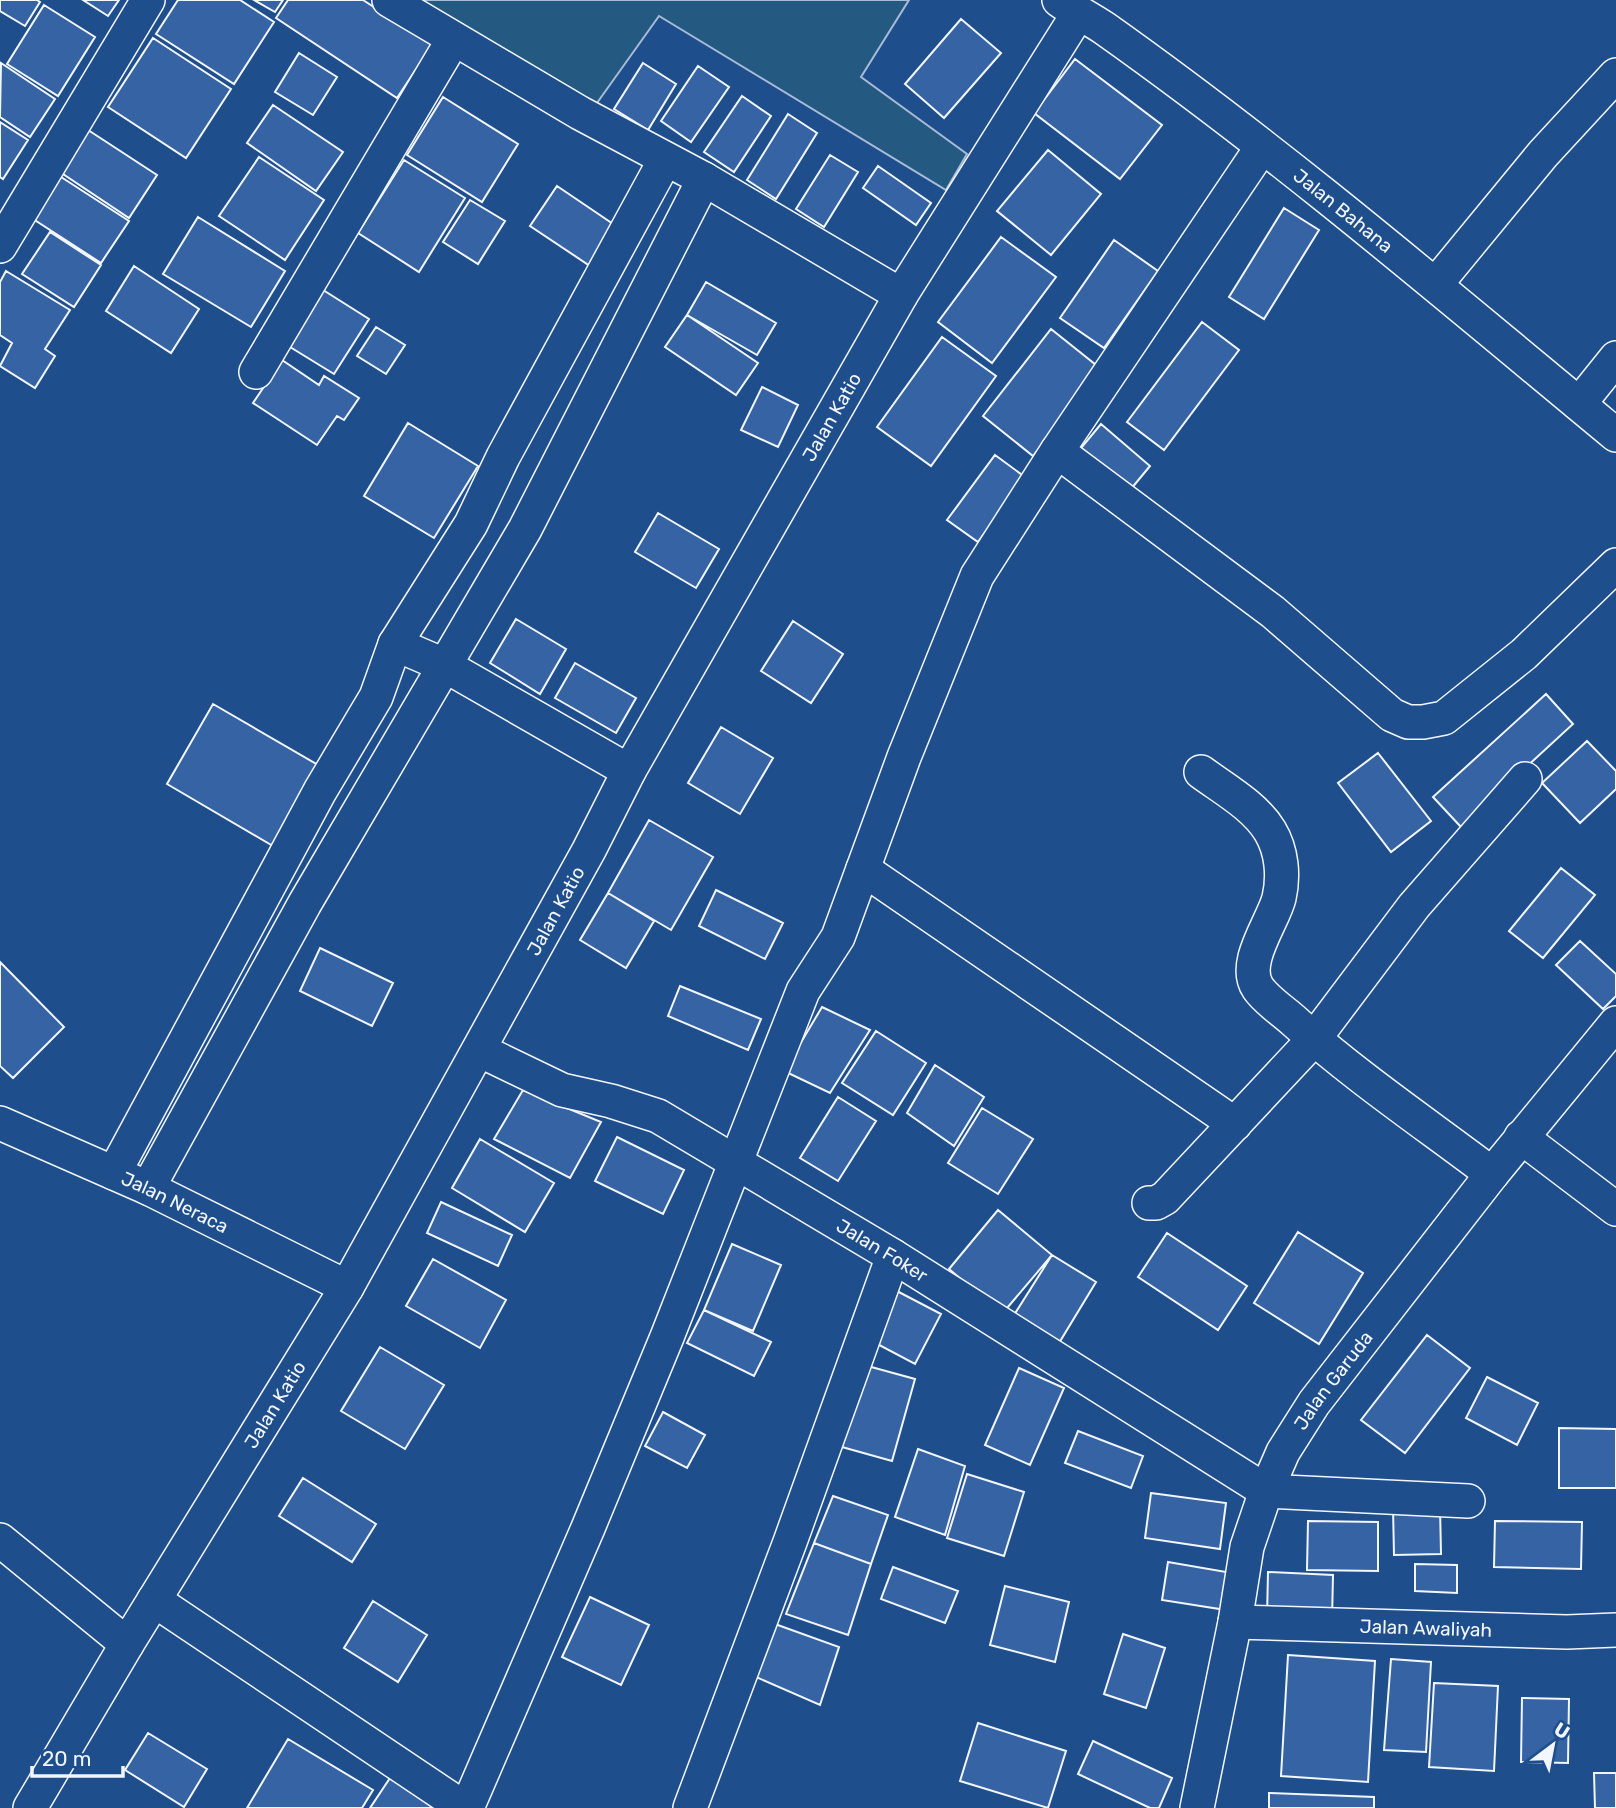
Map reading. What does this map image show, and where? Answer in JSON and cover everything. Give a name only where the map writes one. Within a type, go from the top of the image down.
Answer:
[{"type":"street","points":[[0,246],[148,0]]},
{"type":"street","points":[[389,0],[453,40],[704,180],[901,295]]},
{"type":"street","name":"Jalan Bahana","points":[[1067,4],[1100,25],[1262,147],[1436,285],[1616,435]]},
{"type":"street","name":"Jalan Katio","points":[[30,1808],[127,1644],[347,1287],[589,850],[629,771],[1067,4]]},
{"type":"street","points":[[256,372],[453,40]]},
{"type":"street","points":[[1436,285],[1543,154],[1616,75]]},
{"type":"street","points":[[154,1600],[466,1808],[589,1528],[803,991],[838,937],[904,757],[977,576],[1057,451],[1262,147]]},
{"type":"street","points":[[114,1173],[320,791],[376,697],[396,644],[471,524],[535,398],[665,160]]},
{"type":"street","points":[[148,1188],[270,965],[526,529],[581,416],[704,180]]},
{"type":"street","points":[[1579,404],[1616,358]]},
{"type":"street","points":[[535,398],[581,416]]},
{"type":"street","points":[[1057,451],[1273,612],[1392,715],[1408,722],[1444,718],[1524,654],[1616,565]]},
{"type":"street","points":[[396,644],[444,665],[629,771]]},
{"type":"street","points":[[1201,772],[1254,813],[1269,830],[1278,848],[1282,875],[1278,900],[1259,945],[1253,974],[1258,988],[1314,1040],[1492,1174]]},
{"type":"street","points":[[1149,1203],[1165,1198],[1314,1040],[1414,906],[1525,779]]},
{"type":"street","points":[[863,869],[1235,1124]]},
{"type":"street","points":[[236,945],[270,965]]},
{"type":"street","name":"Jalan Garuda","points":[[1197,1808],[1235,1622],[1247,1546],[1283,1452],[1314,1402],[1521,1137],[1616,1023]]},
{"type":"street","name":"Jalan Foker","points":[[479,1049],[562,1090],[611,1101],[658,1116],[893,1256],[1266,1491]]},
{"type":"street","name":"Jalan Neraca","points":[[0,1124],[148,1188],[347,1287]]},
{"type":"street","points":[[1521,1137],[1616,1209]]},
{"type":"street","points":[[690,1808],[893,1256]]},
{"type":"street","points":[[1266,1491],[1468,1502]]},
{"type":"street","points":[[0,1540],[127,1644]]},
{"type":"street","name":"Jalan Awaliyah","points":[[1235,1622],[1567,1632],[1616,1630]]},
{"type":"shaded area","points":[[389,0],[909,0],[861,77],[967,154],[946,190],[659,16],[587,117]]},
{"type":"building","points":[[0,0],[40,2],[25,26],[0,11]]},
{"type":"building","points":[[83,0],[119,0],[108,16]]},
{"type":"building","points":[[178,0],[240,0],[274,22],[234,84],[156,34]]},
{"type":"building","points":[[254,0],[283,0],[275,12]]},
{"type":"building","points":[[288,0],[363,0],[432,45],[397,98],[276,18]]},
{"type":"building","points":[[44,5],[95,37],[58,96],[7,64]]},
{"type":"building","points":[[961,19],[1001,53],[944,118],[905,84]]},
{"type":"building","points":[[153,38],[231,89],[186,158],[108,107]]},
{"type":"building","points":[[299,53],[337,77],[313,115],[275,92]]},
{"type":"building","points":[[1075,59],[1162,125],[1120,179],[1034,113]]},
{"type":"building","points":[[1,63],[55,99],[30,137],[0,117]]},
{"type":"building","points":[[643,63],[676,84],[648,130],[614,109]]},
{"type":"building","points":[[698,66],[729,87],[691,142],[661,121]]},
{"type":"building","points":[[742,96],[771,116],[734,172],[704,152]]},
{"type":"building","points":[[443,97],[518,144],[482,202],[407,155]]},
{"type":"building","points":[[273,105],[343,152],[316,191],[247,143]]},
{"type":"building","points":[[788,114],[817,133],[776,199],[747,180]]},
{"type":"building","points":[[0,122],[28,140],[3,179],[0,177]]},
{"type":"building","points":[[85,128],[157,175],[129,218],[57,170]]},
{"type":"building","points":[[1048,150],[1101,194],[1051,255],[997,211]]},
{"type":"building","points":[[830,155],[858,172],[824,227],[796,209]]},
{"type":"building","points":[[259,157],[324,200],[285,260],[219,216]]},
{"type":"building","points":[[404,160],[465,198],[419,272],[358,233]]},
{"type":"building","points":[[878,166],[931,203],[916,225],[863,188]]},
{"type":"building","points":[[58,175],[129,221],[101,263],[30,217]]},
{"type":"building","points":[[557,186],[622,230],[596,270],[530,226]]},
{"type":"building","points":[[470,200],[505,221],[478,264],[443,242]]},
{"type":"building","points":[[1284,208],[1319,230],[1264,319],[1229,297]]},
{"type":"building","points":[[198,217],[285,271],[251,327],[163,274]]},
{"type":"building","points":[[50,232],[101,265],[74,307],[22,274]]},
{"type":"building","points":[[1001,237],[1056,277],[992,363],[938,322]]},
{"type":"building","points":[[1114,240],[1158,271],[1104,348],[1060,318]]},
{"type":"building","points":[[134,266],[199,309],[171,353],[106,311]]},
{"type":"building","points":[[6,271],[70,310],[45,349],[55,356],[35,388],[0,366],[12,343],[0,335],[0,282]]},
{"type":"building","points":[[706,282],[776,323],[757,355],[687,315]]},
{"type":"building","points":[[312,283],[369,319],[334,374],[277,339]]},
{"type":"building","points":[[687,315],[758,363],[736,395],[665,347]]},
{"type":"building","points":[[1202,322],[1239,350],[1164,450],[1127,422]]},
{"type":"building","points":[[376,327],[405,345],[386,374],[357,356]]},
{"type":"building","points":[[1051,329],[1101,369],[1033,456],[983,416]]},
{"type":"building","points":[[942,337],[996,376],[931,466],[877,427]]},
{"type":"building","points":[[282,360],[319,385],[324,376],[359,398],[344,420],[337,416],[317,445],[253,403]]},
{"type":"building","points":[[762,387],[798,405],[778,447],[741,430]]},
{"type":"building","points":[[408,423],[478,466],[434,538],[364,496]]},
{"type":"building","points":[[1101,424],[1150,466],[1126,495],[1076,454]]},
{"type":"building","points":[[995,455],[1025,477],[978,542],[947,520]]},
{"type":"building","points":[[658,513],[719,549],[696,588],[635,552]]},
{"type":"building","points":[[516,619],[566,649],[540,694],[490,663]]},
{"type":"building","points":[[793,621],[843,654],[811,703],[761,671]]},
{"type":"building","points":[[575,663],[636,698],[616,733],[555,698]]},
{"type":"building","points":[[1546,694],[1573,724],[1461,827],[1433,797]]},
{"type":"building","points":[[213,704],[325,769],[278,849],[167,784]]},
{"type":"building","points":[[721,727],[773,758],[740,814],[688,783]]},
{"type":"building","points":[[1587,741],[1616,771],[1616,789],[1580,823],[1542,783]]},
{"type":"building","points":[[1378,753],[1431,821],[1391,852],[1338,783]]},
{"type":"building","points":[[649,820],[713,857],[671,930],[608,893]]},
{"type":"building","points":[[1561,868],[1595,895],[1543,958],[1509,931]]},
{"type":"building","points":[[716,890],[783,923],[765,959],[699,926]]},
{"type":"building","points":[[608,893],[654,921],[626,968],[580,940]]},
{"type":"building","points":[[1580,941],[1616,974],[1616,996],[1603,1009],[1556,965]]},
{"type":"building","points":[[320,948],[393,983],[372,1026],[300,991]]},
{"type":"building","points":[[0,962],[64,1027],[13,1078],[0,1066]]},
{"type":"building","points":[[680,986],[761,1019],[748,1050],[668,1016]]},
{"type":"building","points":[[822,1007],[870,1030],[830,1093],[784,1071]]},
{"type":"building","points":[[876,1031],[926,1063],[893,1115],[842,1083]]},
{"type":"building","points":[[935,1065],[984,1097],[954,1146],[907,1113]]},
{"type":"building","points":[[523,1090],[601,1122],[570,1178],[494,1139]]},
{"type":"building","points":[[838,1097],[876,1121],[838,1181],[800,1158]]},
{"type":"building","points":[[982,1108],[1033,1139],[998,1194],[948,1163]]},
{"type":"building","points":[[617,1137],[684,1170],[663,1214],[595,1181]]},
{"type":"building","points":[[480,1139],[554,1183],[525,1232],[452,1188]]},
{"type":"building","points":[[441,1202],[512,1235],[498,1266],[427,1233]]},
{"type":"building","points":[[998,1210],[1052,1255],[1002,1314],[949,1269]]},
{"type":"building","points":[[1298,1232],[1363,1273],[1319,1344],[1254,1303]]},
{"type":"building","points":[[1167,1233],[1247,1286],[1218,1330],[1138,1277]]},
{"type":"building","points":[[732,1244],[781,1265],[753,1331],[704,1310]]},
{"type":"building","points":[[1052,1255],[1096,1282],[1059,1343],[1014,1315]]},
{"type":"building","points":[[433,1259],[506,1300],[480,1348],[406,1306]]},
{"type":"building","points":[[893,1289],[941,1314],[915,1364],[866,1338]]},
{"type":"building","points":[[704,1310],[771,1342],[754,1376],[687,1343]]},
{"type":"building","points":[[1427,1335],[1470,1368],[1405,1453],[1361,1420]]},
{"type":"building","points":[[380,1347],[444,1385],[405,1449],[341,1411]]},
{"type":"building","points":[[864,1365],[915,1379],[892,1461],[842,1447]]},
{"type":"building","points":[[1019,1368],[1064,1388],[1030,1465],[985,1445]]},
{"type":"building","points":[[1487,1377],[1538,1403],[1517,1445],[1466,1418]]},
{"type":"building","points":[[663,1412],[705,1435],[687,1468],[645,1446]]},
{"type":"building","points":[[1559,1428],[1616,1429],[1616,1488],[1559,1488]]},
{"type":"building","points":[[1078,1431],[1143,1456],[1131,1488],[1065,1463]]},
{"type":"building","points":[[918,1449],[965,1466],[945,1535],[895,1517]]},
{"type":"building","points":[[967,1474],[1024,1492],[1004,1556],[947,1538]]},
{"type":"building","points":[[303,1478],[376,1524],[352,1562],[279,1516]]},
{"type":"building","points":[[1151,1493],[1226,1503],[1220,1549],[1145,1538]]},
{"type":"building","points":[[833,1496],[888,1515],[871,1564],[814,1543]]},
{"type":"building","points":[[1440,1506],[1441,1554],[1394,1555],[1393,1507]]},
{"type":"building","points":[[1308,1521],[1378,1522],[1378,1571],[1307,1570]]},
{"type":"building","points":[[1495,1521],[1582,1522],[1581,1569],[1494,1567]]},
{"type":"building","points":[[814,1543],[871,1564],[848,1635],[786,1614]]},
{"type":"building","points":[[1168,1562],[1232,1573],[1226,1610],[1162,1600]]},
{"type":"building","points":[[1415,1564],[1457,1565],[1457,1593],[1415,1591]]},
{"type":"building","points":[[893,1567],[958,1591],[945,1623],[881,1599]]},
{"type":"building","points":[[1268,1572],[1333,1575],[1332,1620],[1267,1617]]},
{"type":"building","points":[[1005,1586],[1069,1602],[1055,1662],[990,1645]]},
{"type":"building","points":[[590,1597],[649,1625],[621,1685],[562,1657]]},
{"type":"building","points":[[373,1601],[427,1635],[398,1682],[344,1648]]},
{"type":"building","points":[[775,1624],[839,1647],[820,1705],[756,1677]]},
{"type":"building","points":[[1123,1634],[1165,1648],[1146,1708],[1104,1694]]},
{"type":"building","points":[[1288,1655],[1375,1661],[1368,1782],[1281,1776]]},
{"type":"building","points":[[1391,1659],[1431,1662],[1426,1752],[1384,1750]]},
{"type":"building","points":[[1434,1683],[1498,1686],[1494,1771],[1429,1767]]},
{"type":"building","points":[[1522,1698],[1569,1699],[1568,1763],[1521,1762]]},
{"type":"building","points":[[978,1723],[1066,1751],[1048,1808],[960,1781]]},
{"type":"building","points":[[148,1733],[207,1769],[184,1807],[125,1770]]},
{"type":"building","points":[[288,1739],[373,1790],[362,1808],[247,1808]]},
{"type":"building","points":[[1093,1741],[1172,1778],[1159,1808],[1150,1808],[1078,1774]]},
{"type":"building","points":[[394,1772],[439,1808],[370,1808]]},
{"type":"building","points":[[1594,1773],[1616,1773],[1616,1808],[1595,1808]]},
{"type":"building","points":[[1269,1793],[1374,1797],[1374,1808],[1269,1808]]}]
